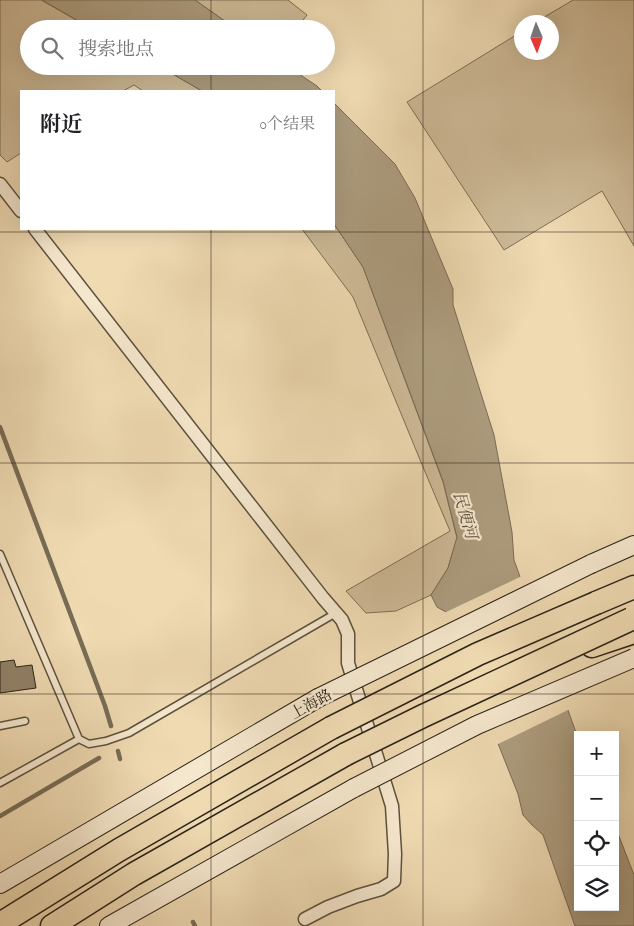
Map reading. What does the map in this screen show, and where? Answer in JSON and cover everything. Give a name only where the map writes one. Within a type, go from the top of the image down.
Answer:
[{"type":"highway","name":"上海路","points":[[0,924],[119,850],[331,728],[478,654],[634,587]]},
{"type":"highway","points":[[52,926],[134,874],[346,754],[525,668],[633,623]]},
{"type":"main road","name":"上海路","points":[[0,884],[318,698],[634,545]]},
{"type":"main road","points":[[109,926],[354,788],[477,725],[634,658]]},
{"type":"street","points":[[0,184],[20,210]]},
{"type":"street","points":[[36,230],[342,620],[348,634],[348,663],[392,806],[395,854],[394,881],[381,890],[357,896],[328,907],[305,919]]},
{"type":"lane","points":[[0,554],[79,739],[89,744],[129,734],[336,614]]},
{"type":"lane","points":[[0,726],[25,721]]},
{"type":"lane","points":[[0,783],[79,739]]},
{"type":"shaded area","points":[[0,0],[41,0],[76,20],[20,20],[20,75],[174,75],[200,90],[142,90],[134,85],[125,90],[20,90],[20,154],[7,162],[0,155]]},
{"type":"shaded area","points":[[195,0],[288,0],[307,15],[303,20],[223,20]]},
{"type":"shaded area","points":[[573,0],[634,0],[634,246],[602,191],[504,250],[407,102],[514,36],[514,60],[559,60],[559,15],[548,15]]},
{"type":"shaded area","points":[[335,225],[363,267],[443,482],[457,538],[448,568],[431,595],[396,611],[366,613],[346,591],[450,531],[353,297],[303,230],[335,230]]},
{"type":"water","points":[[42,0],[195,0],[223,20],[76,20]]},
{"type":"water","points":[[174,75],[300,75],[321,90],[200,90]]},
{"type":"water","name":"民便河","points":[[335,104],[395,164],[415,198],[453,289],[453,305],[494,435],[512,532],[514,560],[575,731],[574,911],[619,911],[619,836],[634,875],[634,926],[575,926],[543,835],[523,815],[518,794],[446,612],[437,607],[431,595],[448,568],[457,537],[443,481],[363,267],[335,225]]},
{"type":"pier","points":[[522,576],[570,709],[496,745],[444,613]]},
{"type":"building","points":[[14,660],[16,667],[32,665],[36,688],[0,693],[0,662]]},
{"type":"waterway","points":[[0,427],[111,726]]},
{"type":"waterway","points":[[118,751],[120,759]]},
{"type":"waterway","points":[[0,816],[99,758]]},
{"type":"waterway","points":[[193,922],[195,926]]}]
